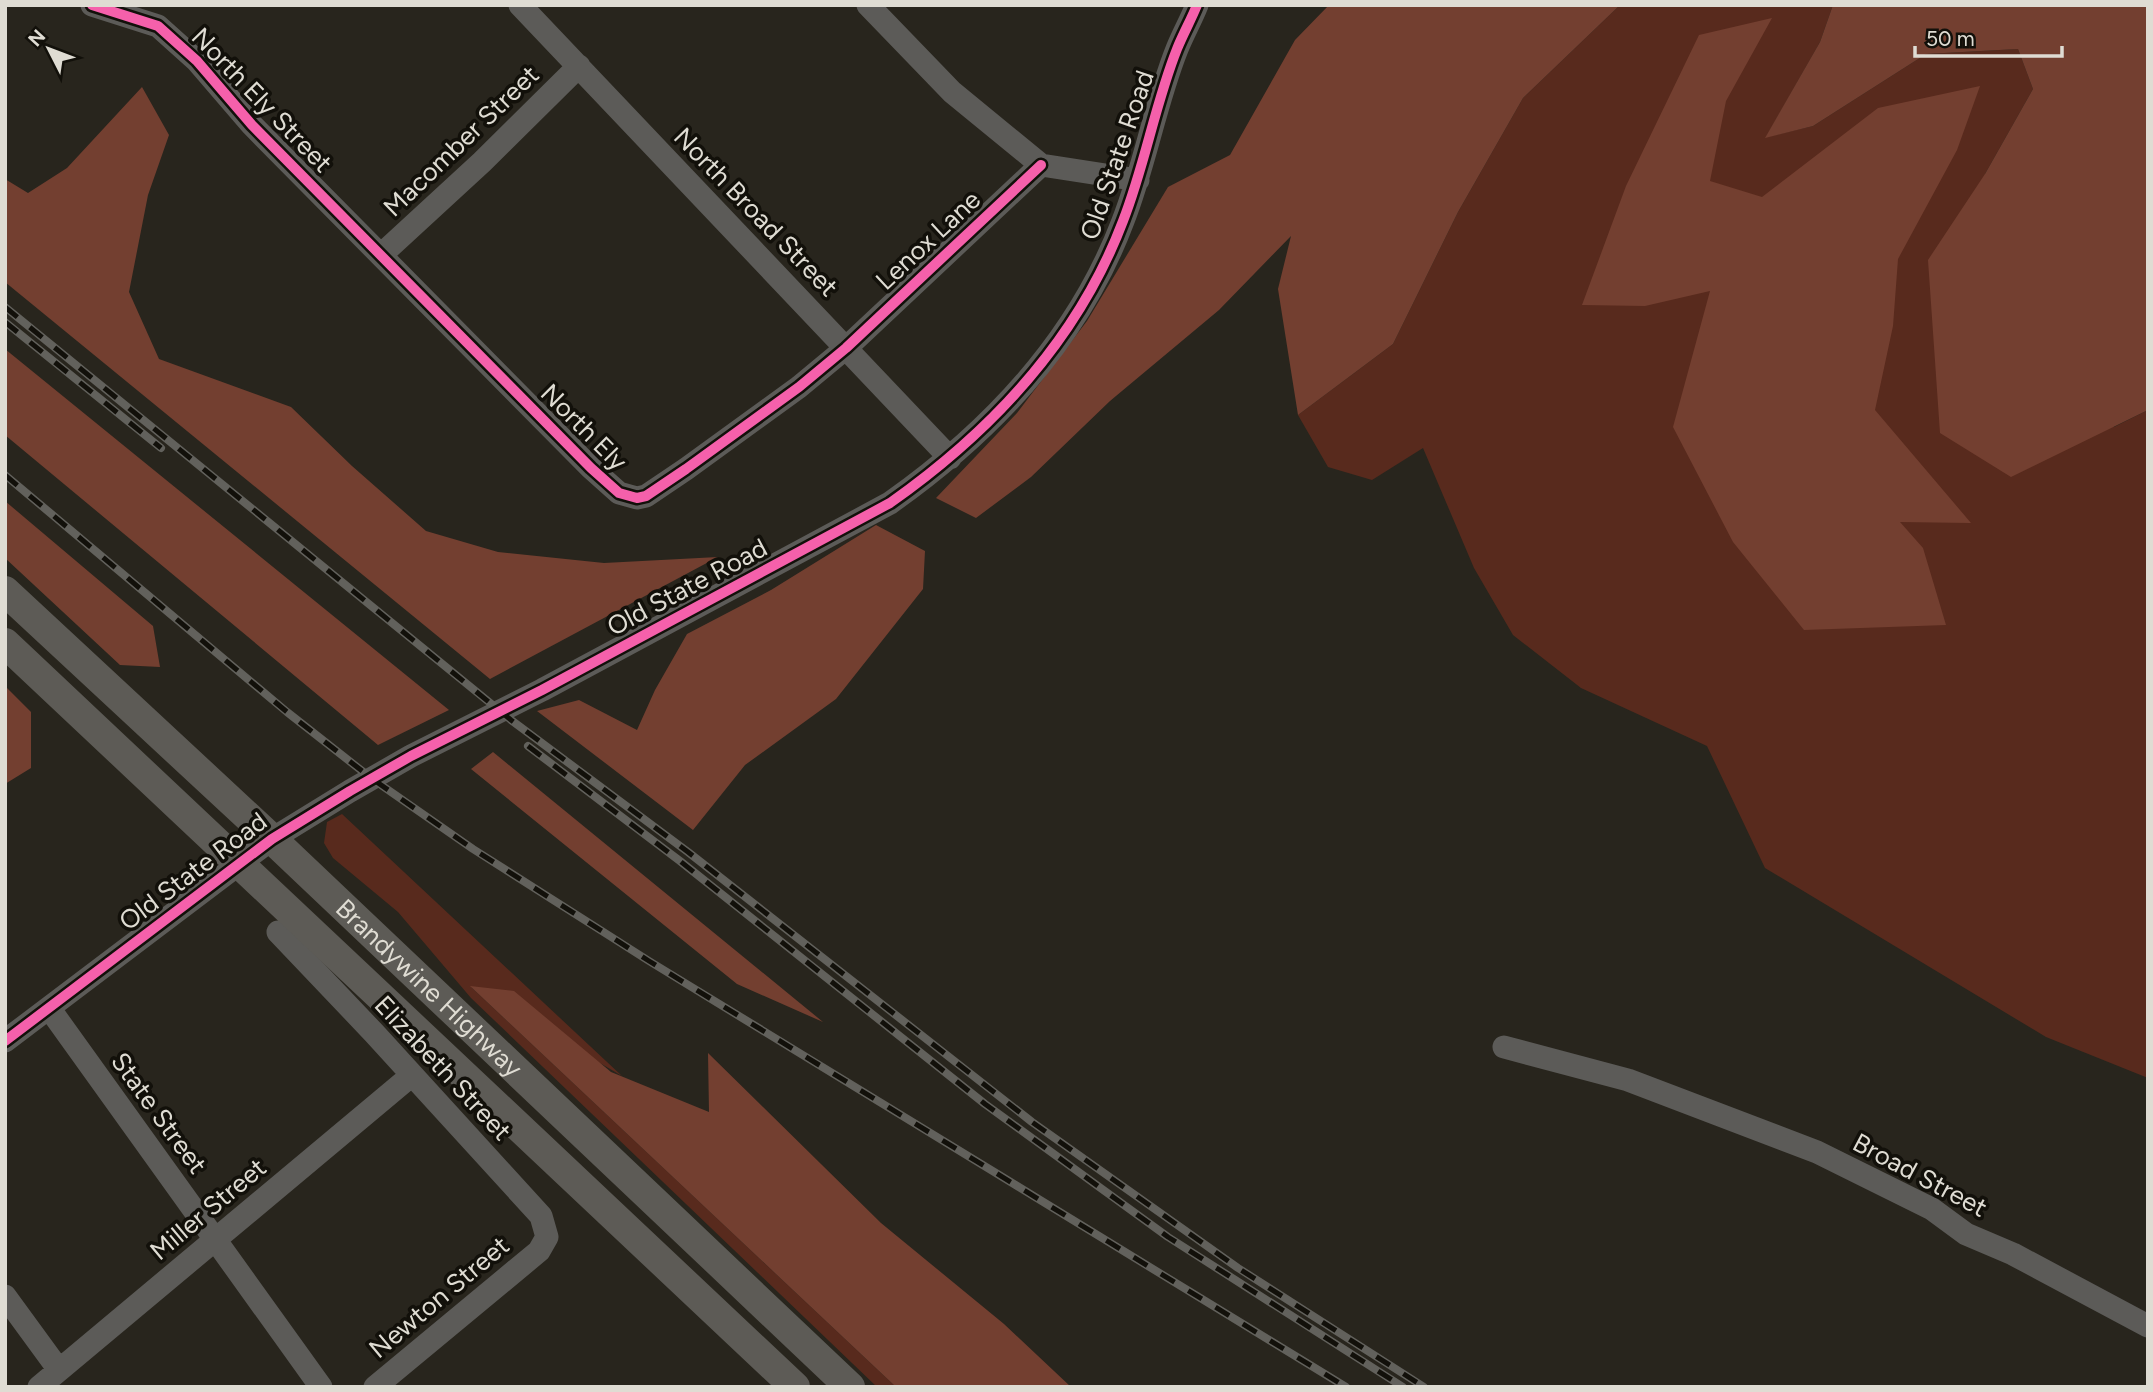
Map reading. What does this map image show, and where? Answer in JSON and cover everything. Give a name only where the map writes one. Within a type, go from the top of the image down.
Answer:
[{"type":"main road","name":"Brandywine Highway","points":[[5,591],[272,839],[850,1387]]},
{"type":"main road","name":"Brandywine Highway","points":[[5,643],[795,1387]]},
{"type":"street","name":"North Ely Street","points":[[92,5],[158,26],[197,61],[252,125],[381,255]]},
{"type":"street","name":"North Broad Street","points":[[520,5],[950,458]]},
{"type":"street","points":[[868,5],[952,92],[1041,165],[1138,180]]},
{"type":"street","name":"Old State Road","points":[[5,1041],[272,839],[411,755],[542,690],[890,503],[980,432],[1017,394],[1055,348],[1079,312],[1103,266],[1123,223],[1173,60],[1197,5]]},
{"type":"street","name":"Macomber Street","points":[[381,255],[482,162],[579,66]]},
{"type":"street","name":"Lenox Lane","points":[[846,348],[1041,165]]},
{"type":"street","name":"North Ely","points":[[381,255],[591,468],[619,493],[636,498],[646,496],[686,469],[799,387],[846,348]]},
{"type":"street","name":"Elizabeth Street","points":[[278,932],[541,1216],[547,1237],[539,1251]]},
{"type":"street","name":"State Street","points":[[49,1008],[321,1387]]},
{"type":"street","name":"Broad Street","points":[[1504,1047],[1628,1080],[1817,1152],[1932,1209],[1966,1234],[2013,1254],[2148,1326]]},
{"type":"street","name":"Miller Street","points":[[38,1387],[412,1075]]},
{"type":"street","name":"Newton Street","points":[[375,1387],[539,1251]]},
{"type":"street","points":[[5,1296],[59,1370]]},
{"type":"shaded area","points":[[1329,5],[1620,5],[1523,98],[1458,212],[1393,344],[1298,415],[1278,289],[1291,236],[1219,310],[1110,401],[1031,477],[976,518],[936,498],[1017,413],[1087,321],[1168,187],[1230,155],[1295,40]]},
{"type":"shaded area","points":[[1620,5],[1833,5],[1820,42],[1766,137],[1813,126],[1926,54],[2018,49],[2033,89],[1985,174],[2114,427],[2148,410],[2148,1078],[2046,1037],[1765,868],[1707,746],[1581,688],[1513,635],[1474,568],[1423,448],[1372,480],[1328,467],[1298,415],[1393,344],[1458,212],[1523,98]]},
{"type":"shaded area","points":[[1833,5],[2148,5],[2148,410],[2011,477],[1940,433],[1928,260],[1985,174],[2033,89],[2018,49],[1926,54],[1813,126],[1765,138],[1820,42]]},
{"type":"shaded area","points":[[1772,18],[1726,101],[1710,181],[1762,197],[1878,108],[1980,86],[1957,150],[1898,259],[1893,326],[1875,410],[1971,523],[1900,522],[1923,548],[1946,625],[1804,630],[1733,542],[1673,427],[1710,291],[1645,306],[1582,305],[1626,186],[1699,35]]},
{"type":"shaded area","points":[[142,87],[169,135],[148,195],[129,292],[159,359],[291,407],[352,466],[426,531],[498,552],[604,563],[718,557],[490,679],[5,282],[5,179],[28,193],[67,168]]},
{"type":"shaded area","points":[[5,349],[449,710],[378,745],[5,435]]},
{"type":"shaded area","points":[[5,501],[153,626],[160,667],[120,665],[5,558]]},
{"type":"shaded area","points":[[876,525],[925,551],[923,589],[836,699],[745,765],[693,830],[537,711],[579,700],[637,730],[655,690],[687,634],[771,590]]},
{"type":"shaded area","points":[[5,686],[31,712],[31,768],[5,784]]},
{"type":"shaded area","points":[[493,752],[823,1022],[737,984],[471,769]]},
{"type":"shaded area","points":[[342,814],[622,1076],[471,987],[896,1387],[877,1387],[471,998],[398,912],[333,858],[324,843],[327,822]]},
{"type":"shaded area","points":[[470,986],[514,991],[611,1072],[709,1112],[708,1053],[881,1223],[1004,1324],[1071,1387],[896,1387]]},
{"type":"railway","points":[[5,307],[511,720],[688,852],[1032,1122],[1238,1268],[1424,1387]]},
{"type":"railway","points":[[5,322],[161,448]]},
{"type":"railway","points":[[5,475],[287,712],[371,778],[473,849],[649,961],[1346,1387]]},
{"type":"railway","points":[[528,746],[680,861],[985,1104],[1168,1237],[1403,1387]]},
{"type":"cycle path","points":[[92,5],[158,26],[197,61],[252,125],[591,468],[619,493],[637,498],[646,496],[686,469],[799,387],[846,348],[1041,165]]},
{"type":"cycle path","points":[[5,1041],[272,839],[411,756],[542,690],[890,503],[963,445],[997,414],[1028,380],[1082,305],[1104,264],[1131,200],[1169,70],[1197,5]]}]
